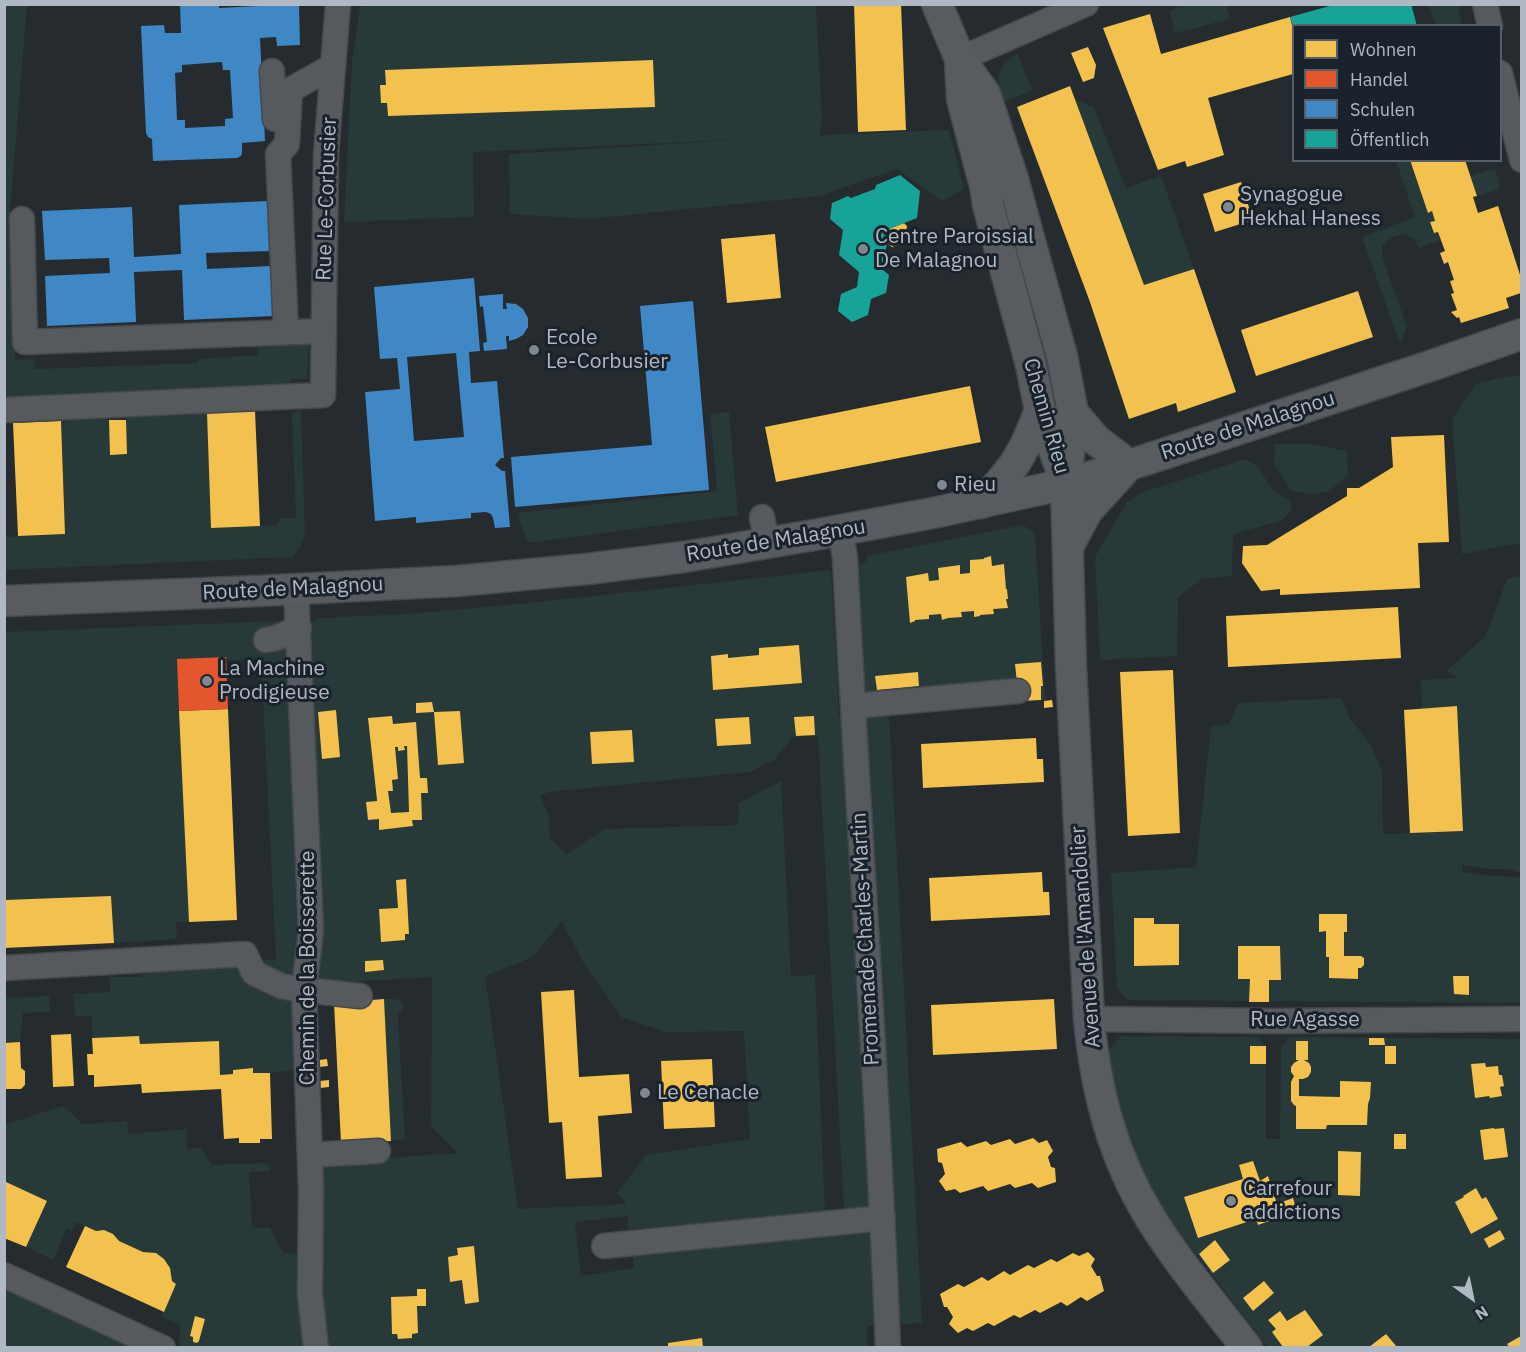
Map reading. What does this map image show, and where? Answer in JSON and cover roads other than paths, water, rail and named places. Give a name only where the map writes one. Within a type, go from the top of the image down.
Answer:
[{"type":"main road","name":"Chemin Rieu","points":[[937,4],[960,58],[985,94],[1013,179],[1062,356],[1073,413],[1066,484]]},
{"type":"main road","name":"Chemin Rieu","points":[[960,58],[962,99],[985,186],[981,207],[1009,285],[1031,365],[1040,410],[1066,484]]},
{"type":"main road","name":"Route de Malagnou","points":[[4,601],[457,580],[587,569],[684,557],[764,530],[840,531],[1066,484],[1424,368],[1521,334]]},
{"type":"main road","points":[[982,503],[1021,454],[1040,410]]},
{"type":"main road","points":[[1068,547],[1087,511],[1129,465],[1096,440],[1073,413]]},
{"type":"main road","name":"Avenue de l'Amandolier","points":[[1066,484],[1071,667],[1089,1018],[1094,1063],[1102,1103],[1118,1153],[1132,1185],[1151,1218],[1169,1246],[1247,1347]]},
{"type":"street","name":"Rue Le-Corbusier","points":[[4,410],[323,395],[326,154],[338,4]]},
{"type":"street","points":[[960,58],[1086,4]]},
{"type":"street","points":[[1485,4],[1490,24]]},
{"type":"street","points":[[278,154],[288,144],[290,90],[333,66]]},
{"type":"street","points":[[272,71],[286,332]]},
{"type":"street","points":[[1502,81],[1521,160]]},
{"type":"street","points":[[981,207],[1002,201],[1011,203],[1023,216]]},
{"type":"street","points":[[22,219],[25,342],[324,331]]},
{"type":"street","points":[[1009,285],[1028,276],[1036,264]]},
{"type":"street","name":"Promenade Charles-Martin","points":[[840,531],[845,557],[883,1218],[888,1347]]},
{"type":"street","name":"Chemin de la Boisserette","points":[[296,589],[311,931],[304,990],[311,1190],[310,1294],[316,1347]]},
{"type":"street","points":[[266,640],[299,628]]},
{"type":"street","points":[[853,706],[1018,691]]},
{"type":"street","points":[[4,968],[245,954],[254,974],[281,986],[360,996]]},
{"type":"street","name":"Rue Agasse","points":[[1089,1018],[1273,1021],[1521,1019]]},
{"type":"street","points":[[310,1155],[378,1151]]},
{"type":"street","points":[[604,1246],[883,1218]]},
{"type":"street","points":[[4,1275],[164,1347]]},
{"type":"place","name":"Synagogue Hekhal Haness","points":[[1228,207]]},
{"type":"place","name":"Centre Paroissial De Malagnou","points":[[863,249]]},
{"type":"place","name":"Ecole Le-Corbusier","points":[[534,350]]},
{"type":"place","name":"Rieu","points":[[942,485]]},
{"type":"place","name":"La Machine Prodigieuse","points":[[207,681]]},
{"type":"place","name":"Le Cenacle","points":[[645,1093]]},
{"type":"place","name":"Carrefour addictions","points":[[1231,1201]]}]
